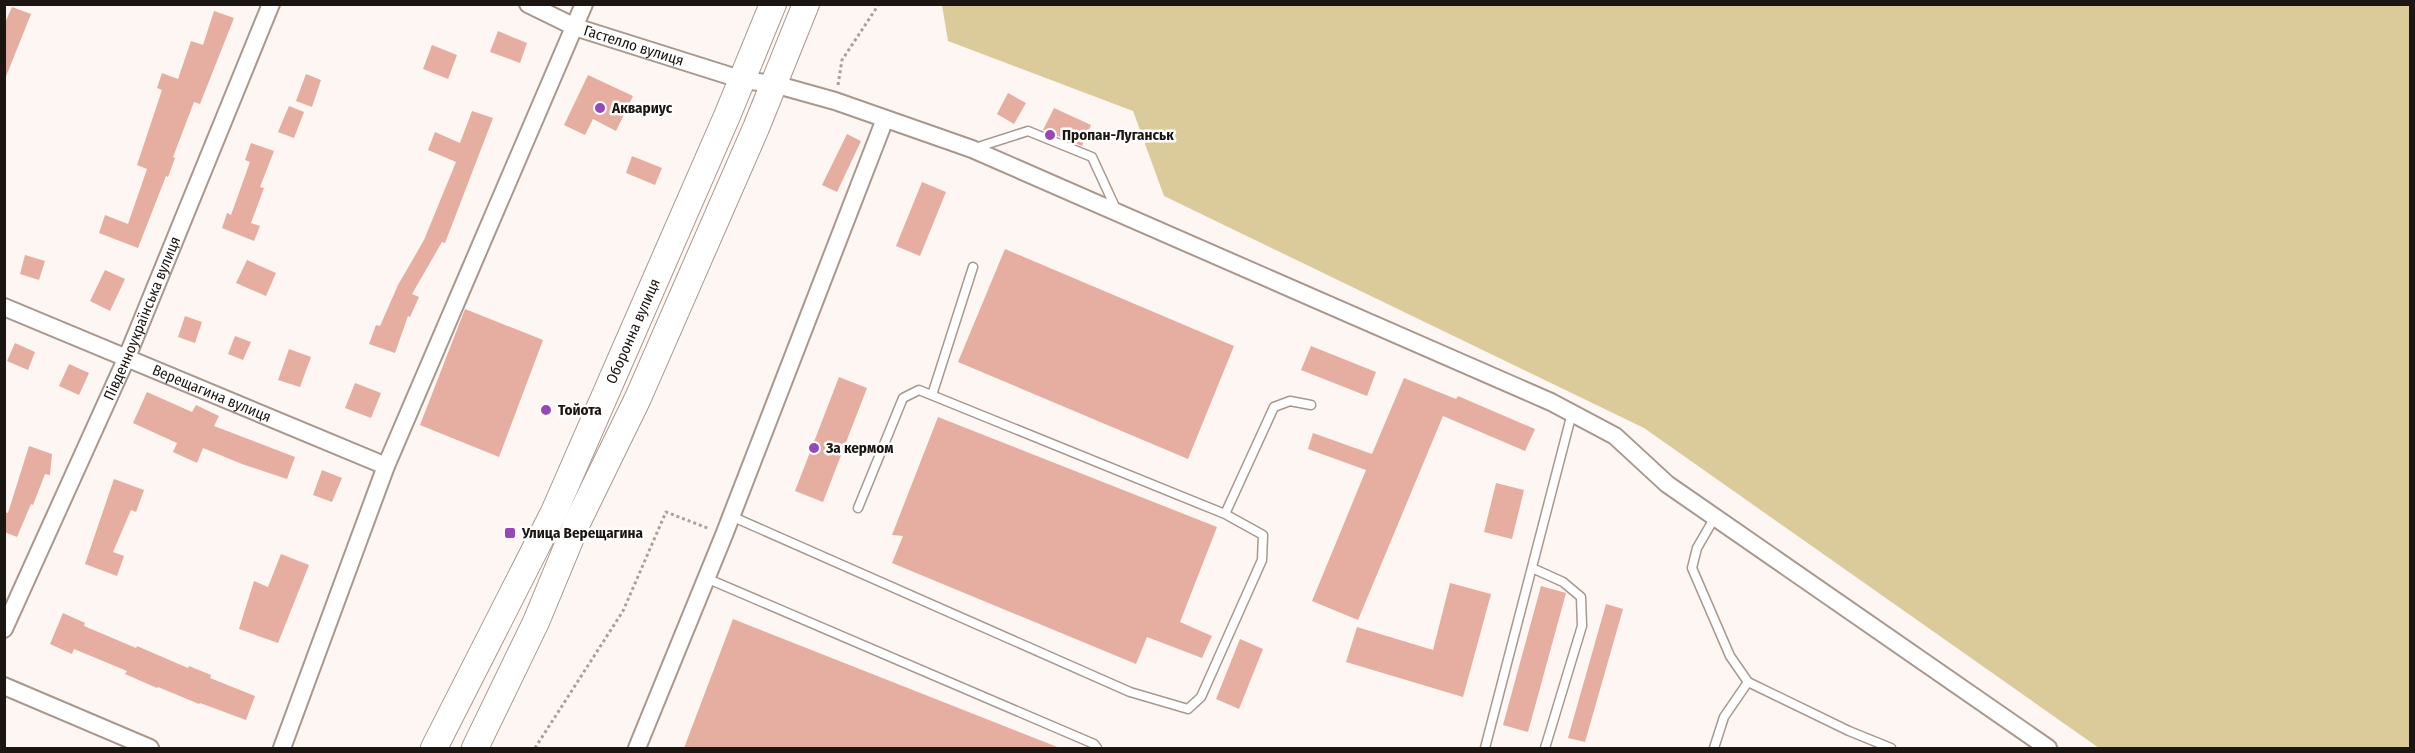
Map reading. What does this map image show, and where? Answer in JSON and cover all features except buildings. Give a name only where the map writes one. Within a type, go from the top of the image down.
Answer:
[{"type":"main road","name":"Оборонна вулиця","points":[[434,748],[554,512],[743,80],[773,4]]},
{"type":"main road","name":"Оборонна вулиця","points":[[475,748],[536,622],[577,523],[638,398],[774,84],[806,4]]},
{"type":"street","name":"Південноукраїнська вулиця","points":[[4,628],[128,357],[271,4]]},
{"type":"street","name":"Гастелло вулиця","points":[[528,4],[575,27],[743,80],[774,84],[835,101],[972,149],[1540,397],[1615,436],[1667,483],[2048,748]]},
{"type":"street","points":[[282,748],[386,466],[584,4]]},
{"type":"street","points":[[637,748],[724,535],[885,119]]},
{"type":"street","name":"Верещагина вулиця","points":[[4,307],[386,466]]},
{"type":"street","points":[[4,686],[150,748]]},
{"type":"lane","points":[[972,149],[1028,131],[1092,157],[1117,213]]},
{"type":"lane","points":[[932,395],[973,267]]},
{"type":"lane","points":[[731,516],[1130,692],[1188,708],[1201,697],[1262,561],[1263,535],[1225,514],[919,390],[903,398],[858,508]]},
{"type":"lane","points":[[1225,514],[1274,407],[1290,401],[1311,405]]},
{"type":"lane","points":[[1485,748],[1572,413]]},
{"type":"lane","points":[[1715,517],[1697,548],[1692,568],[1730,656],[1748,682],[1849,731],[1891,748]]},
{"type":"lane","points":[[1532,568],[1563,582],[1581,597],[1582,626],[1545,748]]},
{"type":"lane","points":[[706,578],[1097,748]]},
{"type":"lane","points":[[1714,748],[1724,717],[1748,682]]},
{"type":"path","points":[[835,101],[842,60],[879,4]]},
{"type":"path","points":[[535,748],[623,611],[666,512],[724,535]]},
{"type":"shaded area","points":[[942,5],[2410,5],[2410,748],[2099,748],[1644,428],[1164,196],[1133,111],[948,41]]},
{"type":"place","name":"Аквариус","points":[[600,108]]},
{"type":"place","name":"Пропан-Луганськ","points":[[1050,135]]},
{"type":"place","name":"Тойота","points":[[546,410]]},
{"type":"place","name":"За кермом","points":[[814,448]]},
{"type":"place","name":"Улица Верещагина","points":[[510,533]]}]
